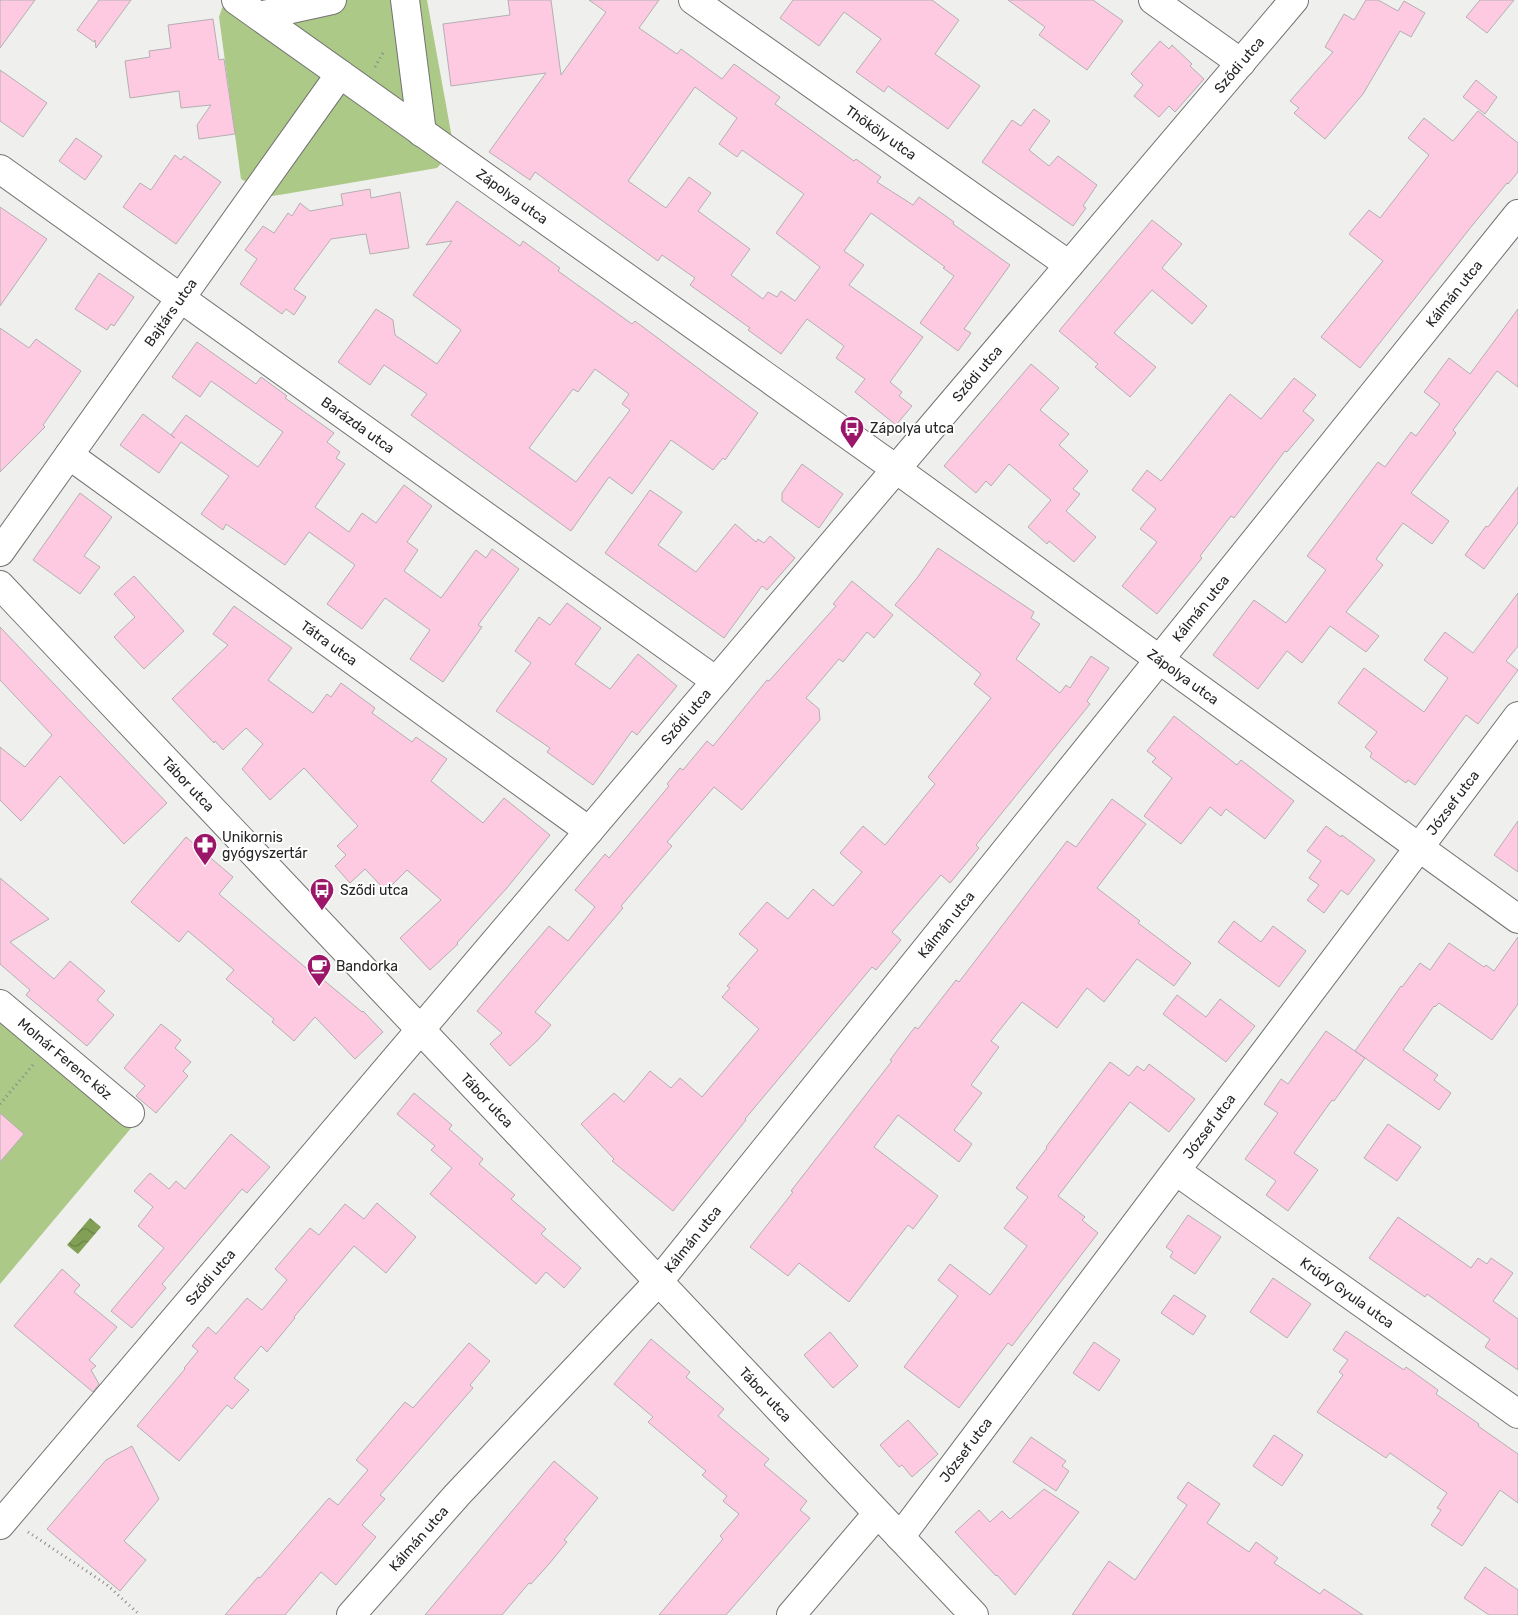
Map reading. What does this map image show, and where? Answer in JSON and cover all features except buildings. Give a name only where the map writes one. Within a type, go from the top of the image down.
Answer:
[{"type":"street","name":"Zápolya utca","points":[[236,0],[896,469],[1518,919]]},
{"type":"street","points":[[259,16],[332,0]]},
{"type":"street","points":[[405,0],[422,134]]},
{"type":"street","name":"Thököly utca","points":[[693,0],[1069,266]]},
{"type":"street","points":[[1153,0],[1241,63]]},
{"type":"street","name":"Sződi utca","points":[[3,1521],[1294,0]]},
{"type":"street","name":"Bajtárs utca","points":[[0,552],[340,74]]},
{"type":"street","name":"Barázda utca","points":[[0,169],[716,681]]},
{"type":"street","name":"Kálmán utca","points":[[352,1615],[457,1495],[659,1281],[1518,214]]},
{"type":"street","name":"Tátra utca","points":[[69,455],[589,832]]},
{"type":"street","name":"Tábor utca","points":[[0,585],[974,1615]]},
{"type":"street","name":"József utca","points":[[900,1537],[1518,716]]},
{"type":"street","name":"Molnár Ferenc köz","points":[[0,1004],[130,1112]]},
{"type":"street","name":"Krúdy Gyula utca","points":[[1176,1171],[1518,1414]]},
{"type":"street","points":[[791,1615],[878,1514]]},
{"type":"path","points":[[0,1104],[49,1045]]},
{"type":"path","points":[[3,1521],[106,1584],[140,1615]]},
{"type":"shaded area","points":[[230,0],[427,0],[452,138],[448,156],[437,168],[272,196],[241,179],[219,17],[222,8]]},
{"type":"shaded area","points":[[0,1017],[132,1127],[0,1284]]},
{"type":"water","points":[[90,1218],[101,1227],[78,1254],[67,1245]]},
{"type":"place","name":"Zápolya utca","points":[[852,449]]},
{"type":"place","name":"Unikornis gyógyszertár","points":[[205,866]]},
{"type":"place","name":"Sződi utca","points":[[322,911]]},
{"type":"place","name":"Bandorka","points":[[319,987]]}]
